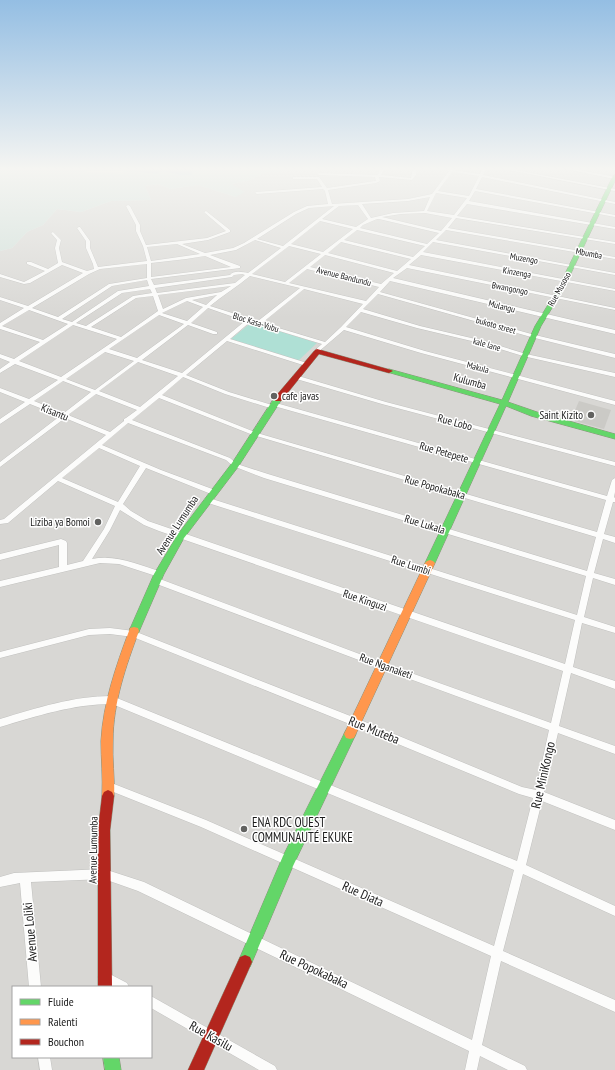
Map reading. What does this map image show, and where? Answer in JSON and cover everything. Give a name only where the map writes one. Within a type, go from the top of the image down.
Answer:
[{"type":"street","points":[[134,218],[145,246],[149,262],[149,279],[160,312]]},
{"type":"street","points":[[145,246],[208,239],[229,231],[213,218]]},
{"type":"street","points":[[0,326],[27,308],[87,273],[96,270],[234,249],[254,239],[287,218]]},
{"type":"street","points":[[0,465],[188,323],[222,293],[237,284],[322,218]]},
{"type":"street","points":[[286,282],[356,229],[374,218]]},
{"type":"street","name":"Mbumba","points":[[380,218],[443,231],[615,258]]},
{"type":"street","points":[[434,218],[451,221]]},
{"type":"street","name":"Avenue Lumumba","points":[[105,982],[106,937],[104,830],[108,786],[107,741],[112,700],[123,660],[145,605],[181,536],[235,465],[273,405],[305,364],[324,343],[343,328],[389,279],[428,246],[454,218]]},
{"type":"street","points":[[461,218],[615,243]]},
{"type":"street","points":[[557,218],[615,228]]},
{"type":"street","name":"Rue Musoso","points":[[196,1070],[322,787],[382,666],[476,461],[505,404],[533,336],[571,267],[594,218]]},
{"type":"street","points":[[320,220],[428,246]]},
{"type":"street","points":[[80,228],[88,241],[88,248],[96,270]]},
{"type":"street","points":[[53,234],[59,240],[57,248],[59,260],[62,263],[87,273]]},
{"type":"street","points":[[254,239],[397,272]]},
{"type":"street","points":[[341,241],[414,258]]},
{"type":"street","name":"Muzengo","points":[[433,241],[615,274]]},
{"type":"street","points":[[177,243],[245,270],[249,274]]},
{"type":"street","name":"Kinzenga","points":[[419,253],[615,290]]},
{"type":"street","points":[[29,263],[49,271]]},
{"type":"street","points":[[0,275],[24,283],[62,263]]},
{"type":"street","name":"Bwangongo","points":[[406,266],[615,309]]},
{"type":"street","points":[[58,319],[111,285],[238,267]]},
{"type":"street","name":"Avenue Bandundu","points":[[306,267],[382,286]]},
{"type":"street","points":[[0,372],[120,292],[232,276],[234,274],[249,274],[367,303]]},
{"type":"street","name":"Mulangu","points":[[389,279],[615,332]]},
{"type":"street","points":[[86,328],[132,298],[237,284]]},
{"type":"street","points":[[259,323],[304,287]]},
{"type":"street","name":"bukoto street","points":[[376,292],[533,336],[615,356]]},
{"type":"street","points":[[0,422],[105,350],[120,338],[160,312],[188,300],[222,293]]},
{"type":"street","points":[[0,298],[72,324],[120,338]]},
{"type":"street","name":"Bloc Kasa-Vubu","points":[[188,300],[324,343]]},
{"type":"street","name":"kale lane","points":[[360,310],[419,327],[482,342],[524,355],[615,376]]},
{"type":"street","points":[[160,312],[215,333]]},
{"type":"street","points":[[3,521],[98,445],[126,420],[249,320]]},
{"type":"street","points":[[0,326],[44,342]]},
{"type":"street","name":"Makula","points":[[343,328],[516,377],[615,403]]},
{"type":"street","points":[[226,339],[305,364]]},
{"type":"street","name":"Rue Petepete","points":[[105,350],[182,375],[227,393],[612,499]]},
{"type":"street","name":"Kulumba","points":[[317,351],[505,404],[534,414],[615,437]]},
{"type":"street","points":[[0,356],[141,409]]},
{"type":"street","name":"Rue Lobo","points":[[295,377],[384,403],[615,464]]},
{"type":"street","name":"Kisantu","points":[[0,390],[110,434]]},
{"type":"street","name":"Rue Popokabaka","points":[[157,395],[255,434],[615,540]]},
{"type":"street","name":"Rue Lukala","points":[[126,420],[228,459],[235,465],[266,476],[590,573],[615,582]]},
{"type":"street","points":[[98,445],[213,492]]},
{"type":"street","points":[[86,562],[107,530],[119,505],[144,465]]},
{"type":"street","name":"Rue Kinguzi","points":[[57,478],[119,505],[146,523],[181,536],[615,685]]},
{"type":"street","name":"Rue MiniKongo","points":[[470,1070],[497,954],[539,795],[590,573],[600,535],[612,499],[615,480]]},
{"type":"street","name":"Rue Lumbi","points":[[207,500],[615,630]]},
{"type":"street","points":[[0,557],[61,542],[63,568]]},
{"type":"street","name":"Rue Nganaketi","points":[[0,584],[86,562],[100,560],[119,561],[158,578],[382,666],[615,750]]},
{"type":"street","name":"Rue Muteba","points":[[0,655],[89,632],[110,631],[134,634],[355,722],[522,791],[539,795],[615,825]]},
{"type":"street","points":[[0,723],[66,704],[97,699],[112,700],[519,868],[615,911]]},
{"type":"street","name":"Rue Diata","points":[[108,786],[203,823],[615,1006]]},
{"type":"street","name":"Rue Popokabaka","points":[[0,882],[25,876],[104,874],[140,886],[521,1070]]},
{"type":"street","name":"Avenue Loliki","points":[[25,876],[35,986]]},
{"type":"street","points":[[105,982],[119,986]]},
{"type":"street","name":"Rue Kasilu","points":[[152,1003],[271,1070]]},
{"type":"street","points":[[44,1058],[46,1070]]},
{"type":"street","points":[[111,1058],[113,1070]]},
{"type":"shaded area","points":[[0,218],[49,218],[43,225],[27,232],[12,248],[0,251]]},
{"type":"shaded area","points":[[49,218],[615,218],[615,1070],[0,1070],[0,251],[12,248],[27,232],[43,225]]},
{"type":"shaded area","points":[[252,322],[317,343],[298,361],[231,339]]},
{"type":"building","name":"Saint Kizito","points":[[579,401],[611,410],[604,429],[571,420]]},
{"type":"traffic: fast","points":[[430,563],[538,326],[560,290],[594,218]]},
{"type":"traffic: fast","points":[[389,371],[505,403],[534,414],[615,437]]},
{"type":"traffic: fast","points":[[134,631],[159,574],[181,536],[235,465],[278,399]]},
{"type":"traffic: fast","points":[[245,962],[288,861],[350,734]]},
{"type":"traffic: fast","points":[[111,1058],[113,1070]]},
{"type":"traffic: slow","points":[[350,734],[430,563]]},
{"type":"traffic: slow","points":[[108,796],[109,782],[107,741],[110,713],[120,671],[134,631]]},
{"type":"traffic: jam","points":[[278,399],[317,351],[389,371]]},
{"type":"traffic: jam","points":[[105,986],[104,830],[108,796]]},
{"type":"traffic: jam","points":[[196,1070],[245,962]]},
{"type":"place","name":"cafe javas","points":[[274,396]]},
{"type":"place","name":"Saint Kizito","points":[[591,415]]},
{"type":"place","name":"Liziba ya Bomoi","points":[[98,522]]},
{"type":"place","name":"ENA RDC OUEST COMMUNAUTÉ EKUKE","points":[[244,829]]}]
